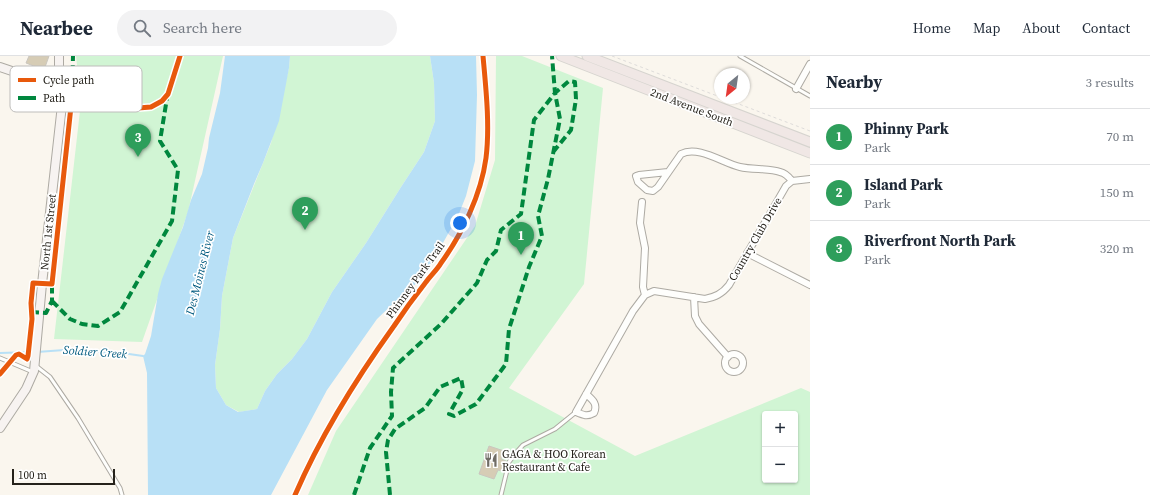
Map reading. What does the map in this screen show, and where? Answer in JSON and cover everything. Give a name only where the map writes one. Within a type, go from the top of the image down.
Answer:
[{"type":"main road","name":"2nd Avenue South","points":[[561,56],[810,153]]},
{"type":"main road","points":[[587,56],[810,142]]},
{"type":"street","points":[[796,89],[810,64]]},
{"type":"street","points":[[0,67],[10,70]]},
{"type":"street","name":"North 1st Street","points":[[33,372],[61,112]]},
{"type":"street","points":[[668,172],[636,176],[647,190],[653,191],[658,187],[681,154],[685,152],[692,152],[714,157],[738,167],[752,170],[779,171],[792,181],[810,179]]},
{"type":"street","name":"Country Club Drive","points":[[645,295],[654,291],[705,299],[713,298],[725,290],[781,194],[786,186],[792,181]]},
{"type":"street","points":[[586,394],[596,404],[594,414],[590,416],[576,412],[586,394],[633,311],[645,295],[643,288],[645,248],[640,223],[642,202]]},
{"type":"street","points":[[747,253],[810,285]]},
{"type":"street","points":[[694,297],[695,316],[699,324],[728,357]]},
{"type":"street","points":[[0,428],[26,389],[33,372]]},
{"type":"lane","points":[[740,56],[810,96]]},
{"type":"lane","points":[[0,358],[33,372],[50,377],[78,418],[120,488],[122,495]]},
{"type":"lane","points":[[501,495],[509,462],[514,454],[523,446],[555,429],[576,412]]},
{"type":"path","points":[[612,56],[714,95]]},
{"type":"path","points":[[738,104],[810,131]]},
{"type":"green space","points":[[76,56],[223,56],[188,212],[142,342],[54,339],[80,112],[142,112],[142,66],[77,66]]},
{"type":"green space","points":[[290,56],[430,56],[434,83],[435,121],[424,152],[366,243],[332,292],[307,339],[292,359],[277,374],[265,391],[257,409],[239,412],[226,405],[216,388],[215,365],[220,329],[222,296],[233,238],[271,143],[289,68]]},
{"type":"green space","points":[[496,56],[522,56],[603,88],[584,284],[509,388],[635,456],[801,388],[810,392],[810,495],[308,495],[336,431],[475,226],[495,160]]},
{"type":"water","name":"Des Moines River","points":[[225,56],[290,56],[279,121],[233,238],[222,296],[220,329],[215,365],[216,388],[226,405],[238,412],[257,409],[265,391],[277,374],[292,359],[307,339],[332,292],[366,243],[424,152],[435,121],[434,83],[430,56],[476,56],[477,95],[475,161],[466,196],[458,216],[434,259],[417,283],[377,319],[327,390],[271,495],[148,495],[147,373],[143,356],[151,336],[162,279],[202,174],[220,93]]},
{"type":"building","points":[[29,56],[49,56],[45,66],[34,66],[26,63]]},
{"type":"building","points":[[489,446],[504,451],[501,459],[506,461],[502,471],[498,470],[494,479],[479,474]]},
{"type":"waterway","name":"Soldier Creek","points":[[37,352],[78,349],[143,356]]},
{"type":"waterway","name":"Soldier Creek","points":[[0,353],[33,352]]},
{"type":"marked path","points":[[73,56],[73,66]]},
{"type":"marked path","points":[[390,495],[386,452],[388,440],[395,429],[425,408],[440,387],[461,378],[463,389],[449,414],[454,416],[476,404],[506,364],[509,329],[529,267],[542,236],[538,216],[548,179],[560,119],[555,93],[552,56]]},
{"type":"marked path","points":[[354,495],[370,448],[392,416],[391,392],[393,368],[441,324],[477,283],[487,260],[496,251],[501,230],[521,214],[534,120],[555,93],[569,81],[575,82],[576,99],[571,130],[554,151]]},
{"type":"marked path","points":[[52,301],[70,319],[82,324],[98,326],[120,312],[172,221],[178,170],[160,141],[167,98]]},
{"type":"marked path","points":[[31,312],[46,313],[52,301],[52,284]]},
{"type":"cycle path","points":[[142,108],[151,107],[162,101],[168,94],[180,56]]},
{"type":"cycle path","name":"Phinney Park Trail","points":[[295,495],[316,451],[353,387],[406,309],[449,252],[470,214],[480,186],[487,146],[487,107],[483,56]]},
{"type":"cycle path","points":[[0,374],[16,355],[19,354],[27,359],[32,319],[31,303],[33,283],[52,284],[70,112]]},
{"type":"place","name":"Riverfront North Park","points":[[138,157]]},
{"type":"place","name":"Island Park","points":[[305,230]]},
{"type":"place","name":"Phinny Park","points":[[521,255]]},
{"type":"place","name":"GAGA & HOO Korean Restaurant & Cafe","points":[[491,460]]}]
